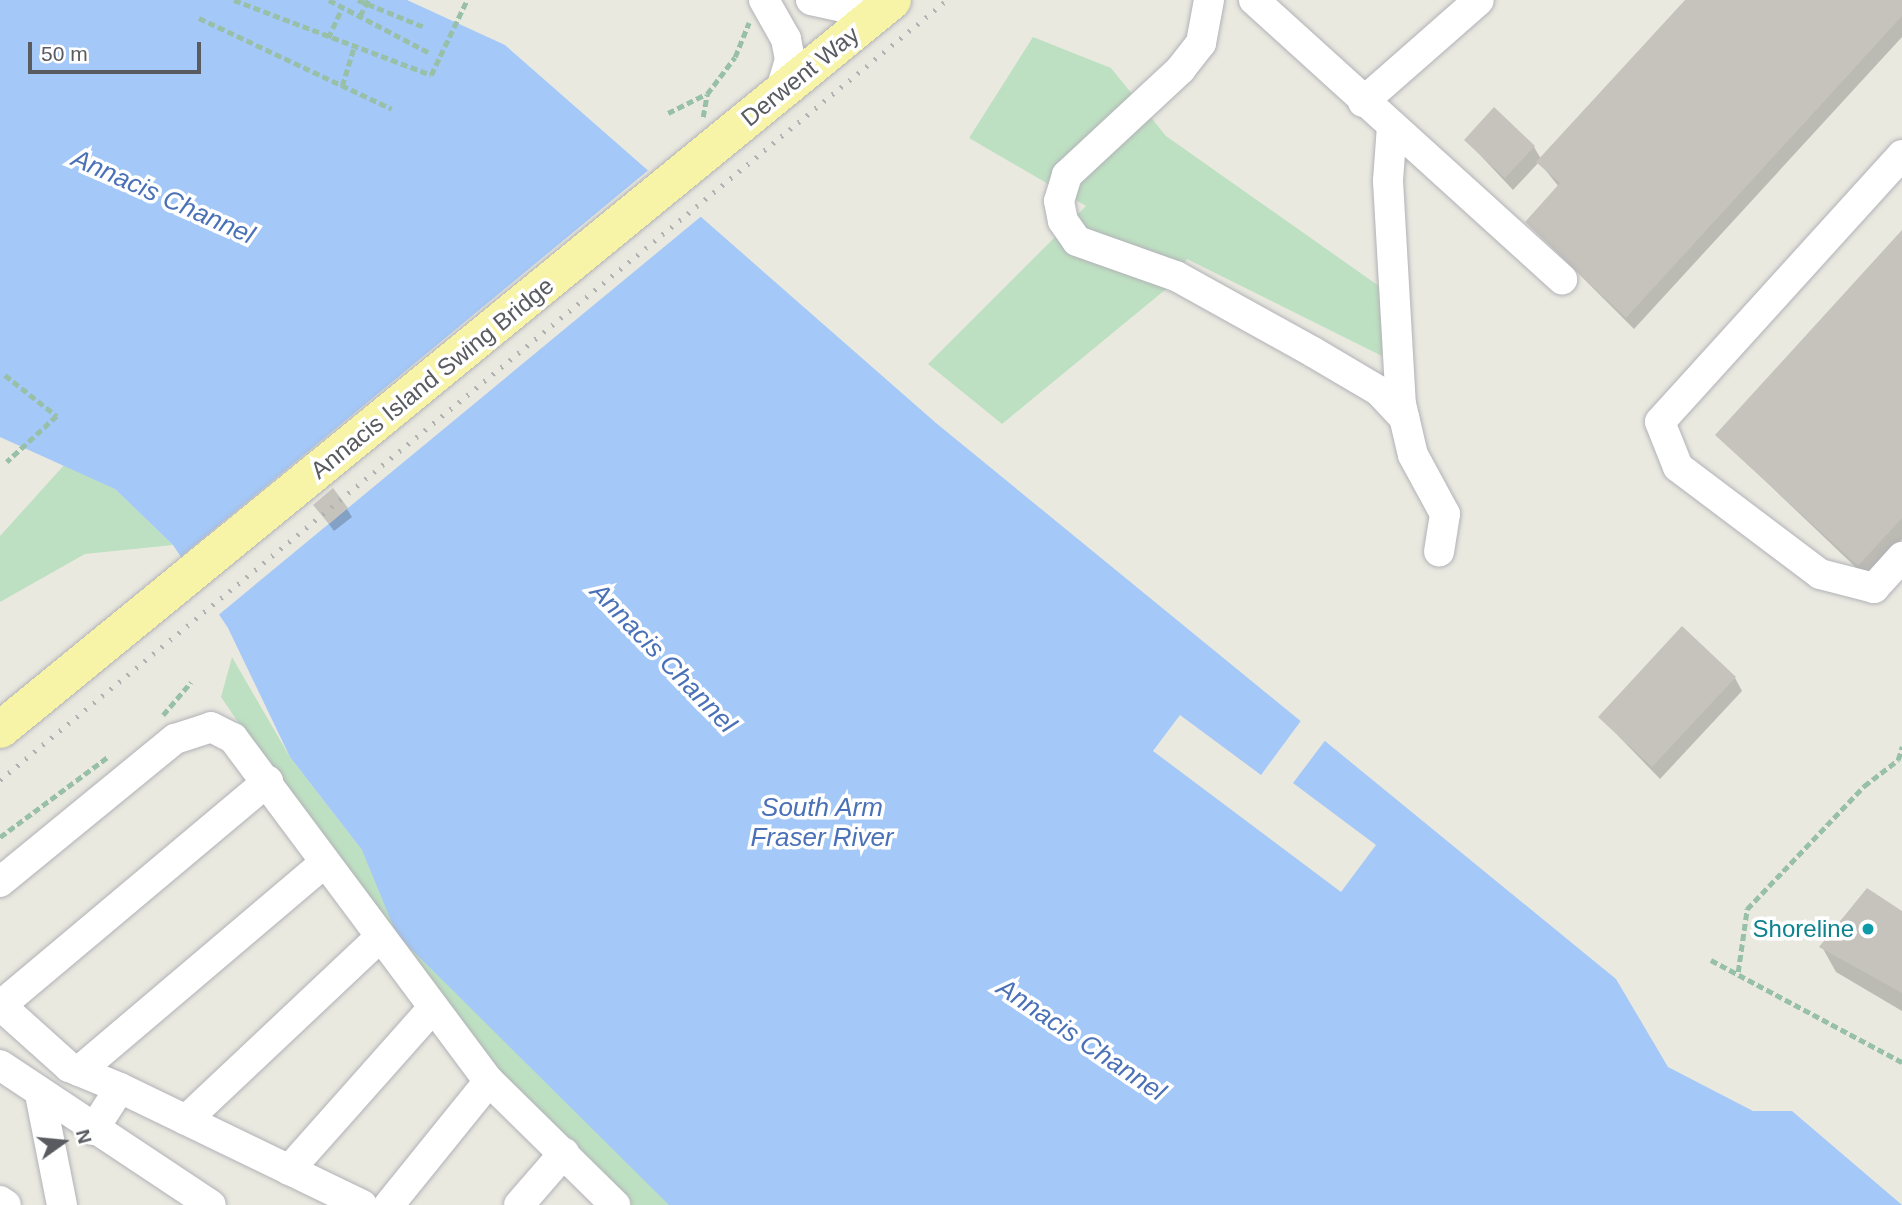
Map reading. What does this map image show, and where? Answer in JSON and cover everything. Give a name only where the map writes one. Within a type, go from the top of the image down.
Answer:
[{"type":"main road","name":"Derwent Way","points":[[705,139],[780,92],[884,7]]},
{"type":"main road","name":"Annacis Island Swing Bridge","points":[[0,729],[157,604],[705,139]]},
{"type":"street","points":[[811,0],[884,7]]},
{"type":"street","points":[[1209,0],[1201,43],[1181,69],[1067,175],[1059,201],[1063,221],[1077,241],[1175,275],[1313,352],[1378,391],[1404,418]]},
{"type":"street","points":[[1254,0],[1363,102],[1562,279]]},
{"type":"street","points":[[1363,102],[1479,0]]},
{"type":"street","points":[[757,9],[781,23],[789,52],[780,92]]},
{"type":"street","points":[[1392,126],[1388,181],[1404,418],[1413,455],[1445,514],[1439,552]]},
{"type":"street","points":[[1902,155],[1660,422],[1678,467],[1820,574],[1874,588],[1902,558]]},
{"type":"street","points":[[0,882],[175,739],[211,727],[233,738],[268,781],[378,939],[489,1081],[615,1205]]},
{"type":"street","points":[[268,781],[0,1005],[79,1071],[120,1088],[362,1205]]},
{"type":"street","points":[[79,1071],[324,863]]},
{"type":"street","points":[[186,1120],[378,939]]},
{"type":"street","points":[[289,1170],[431,1010]]},
{"type":"street","points":[[0,1065],[93,1130],[211,1205]]},
{"type":"street","points":[[389,1205],[489,1081]]},
{"type":"street","points":[[93,1130],[120,1088]]},
{"type":"street","points":[[40,1094],[62,1205]]},
{"type":"street","points":[[519,1205],[564,1153]]},
{"type":"street","points":[[0,1201],[6,1205]]},
{"type":"path","points":[[234,0],[431,75],[467,0]]},
{"type":"path","points":[[329,0],[430,53]]},
{"type":"path","points":[[358,0],[424,27]]},
{"type":"path","points":[[360,16],[367,2]]},
{"type":"path","points":[[328,38],[342,8]]},
{"type":"path","points":[[668,113],[707,94],[735,57],[757,9]]},
{"type":"path","points":[[200,18],[392,109]]},
{"type":"path","points":[[342,86],[354,47]]},
{"type":"path","points":[[705,139],[707,94]]},
{"type":"path","points":[[5,375],[57,415],[7,462]]},
{"type":"path","points":[[160,718],[191,682]]},
{"type":"path","points":[[1738,972],[1747,909],[1864,786],[1900,759],[1902,747]]},
{"type":"path","points":[[0,837],[120,748]]},
{"type":"path","points":[[1711,960],[1738,972],[1902,1062]]},
{"type":"green space","points":[[1033,37],[1111,68],[1166,136],[1386,291],[1382,356],[1187,259],[1171,285],[1002,424],[928,364],[1086,206],[969,138]]},
{"type":"green space","points":[[66,463],[115,489],[173,545],[85,554],[0,602],[0,536]]},
{"type":"green space","points":[[232,657],[290,757],[362,850],[874,1205],[624,1205],[478,1057],[391,948],[221,697]]},
{"type":"water","name":"South Arm Fraser River","points":[[0,0],[407,0],[505,45],[936,423],[1616,979],[1668,1067],[1753,1111],[1792,1111],[1902,1205],[669,1205],[397,935],[362,850],[290,757],[228,628],[173,545],[115,489],[0,437]]},
{"type":"pier","points":[[651,168],[704,214],[216,617],[178,559]]},
{"type":"pier","points":[[1180,715],[1261,775],[1303,718],[1327,738],[1293,783],[1376,845],[1341,892],[1153,751]]},
{"type":"building","points":[[1685,0],[1902,0],[1902,16],[1626,318],[1525,222],[1560,183],[1536,162]]},
{"type":"building","points":[[1494,107],[1535,146],[1505,178],[1464,140]]},
{"type":"building","points":[[1902,230],[1902,518],[1858,566],[1715,435]]},
{"type":"building","points":[[333,488],[348,508],[329,524],[313,505]]},
{"type":"building","points":[[1682,626],[1736,677],[1652,767],[1598,717]]},
{"type":"building","name":"Shoreline","points":[[1867,888],[1902,911],[1902,993],[1819,947]]},
{"type":"railway","points":[[0,780],[947,0]]},
{"type":"place","name":"Shoreline","points":[[1868,929]]},
{"type":"water label","name":"Annacis Channel","points":[[163,197]]},
{"type":"water label","name":"Annacis Channel","points":[[663,658]]},
{"type":"water label","name":"Annacis Channel","points":[[1081,1040]]}]
